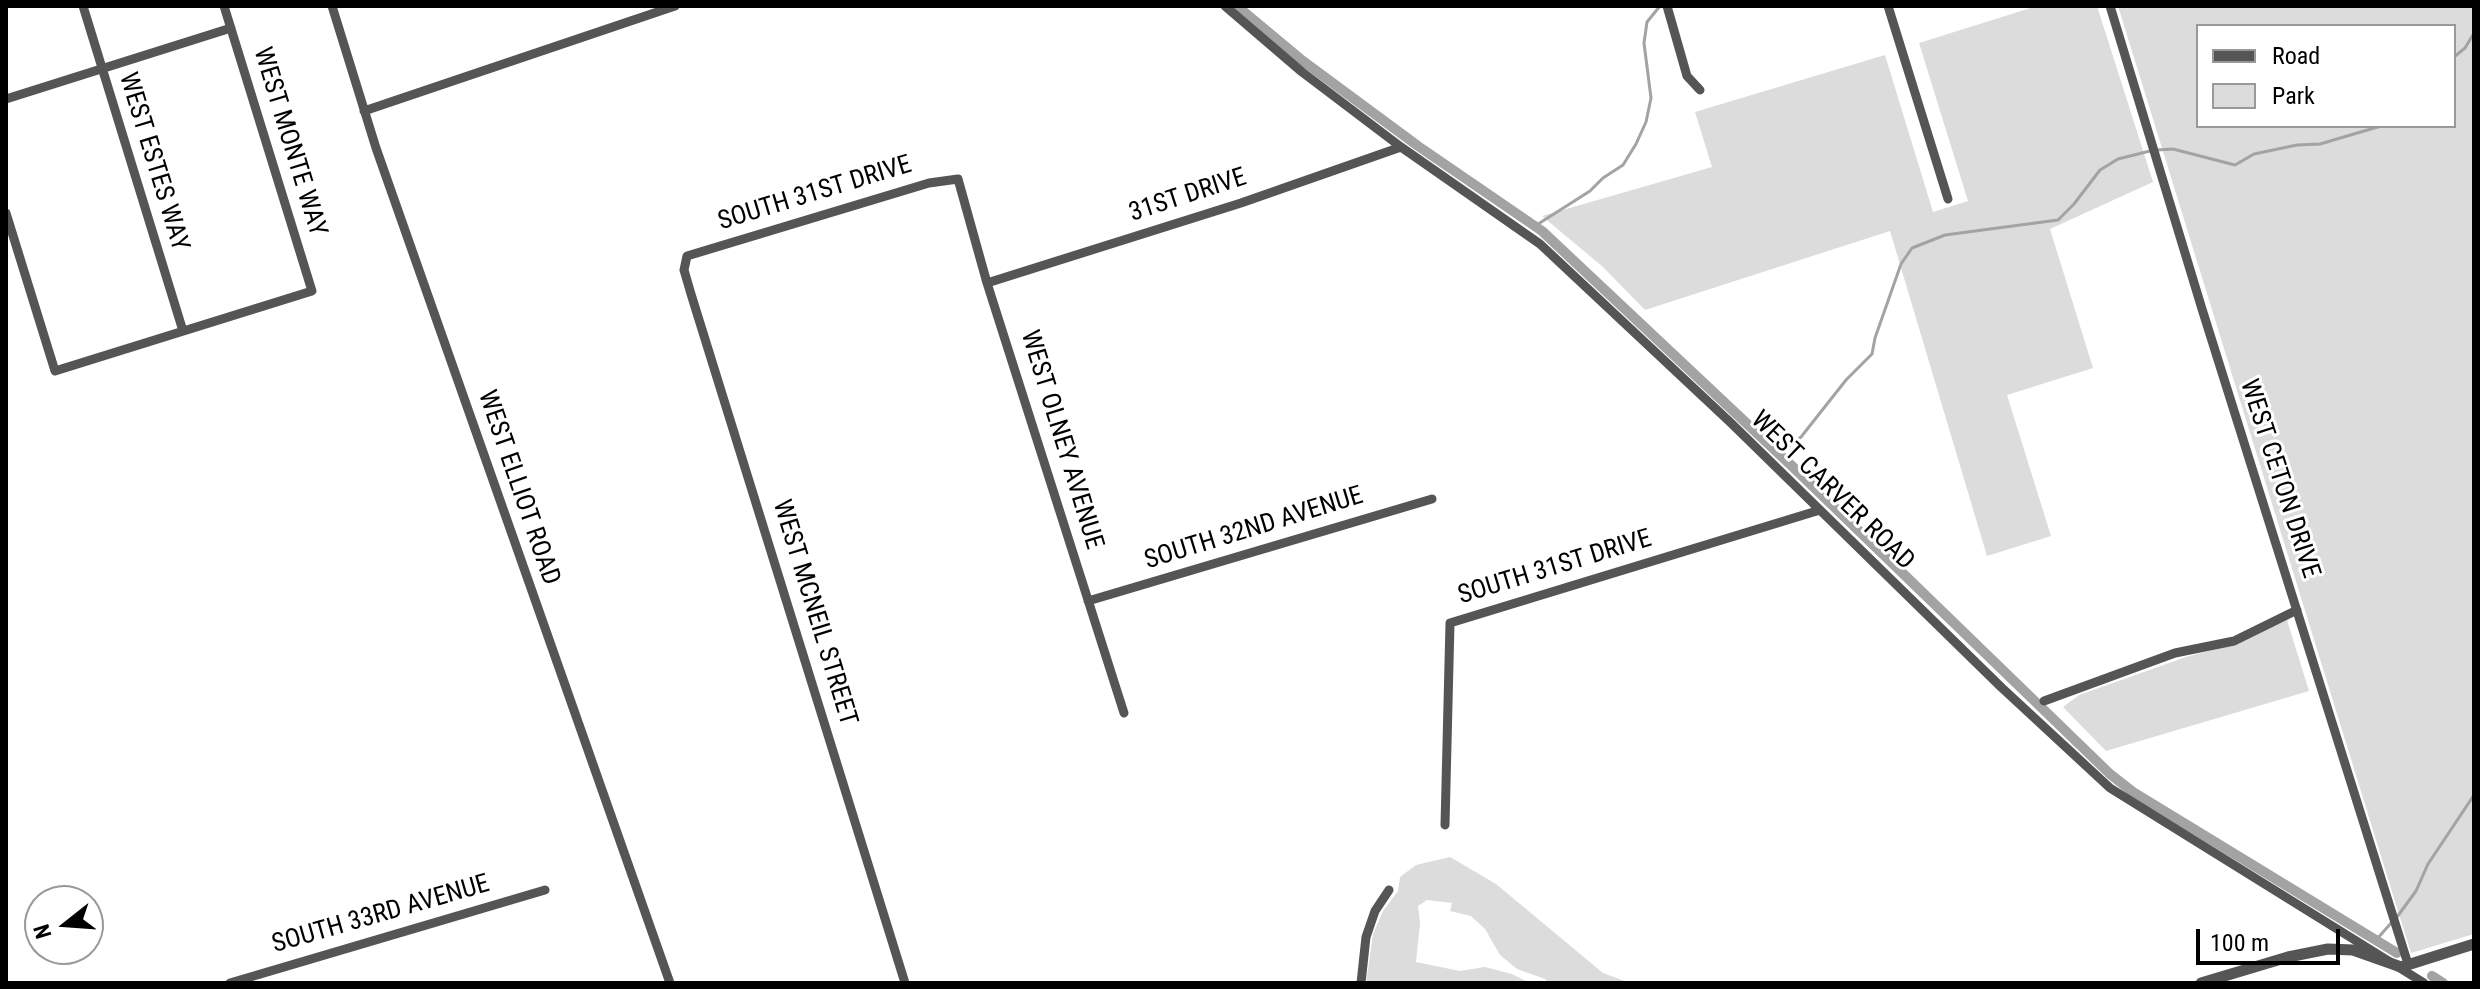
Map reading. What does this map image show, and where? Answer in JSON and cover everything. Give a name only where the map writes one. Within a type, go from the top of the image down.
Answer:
[{"type":"street","name":"WEST ESTES WAY","points":[[83,6],[183,331]]},
{"type":"street","name":"WEST MONTE WAY","points":[[183,331],[312,291],[224,6]]},
{"type":"street","name":"WEST ELLIOT ROAD","points":[[332,6],[364,111],[670,983]]},
{"type":"street","points":[[364,111],[675,6]]},
{"type":"street","name":"WEST CARVER ROAD","points":[[1225,6],[1302,72],[1401,147],[1540,244],[2110,788],[2404,965],[2424,983]]},
{"type":"street","points":[[1667,6],[1687,76],[1700,90]]},
{"type":"street","points":[[1888,6],[1948,199]]},
{"type":"street","name":"WEST CETON DRIVE","points":[[2110,6],[2404,965]]},
{"type":"street","points":[[6,99],[231,28]]},
{"type":"street","name":"31ST DRIVE","points":[[987,283],[1241,203],[1401,147]]},
{"type":"street","name":"WEST OLNEY AVENUE","points":[[958,179],[987,283],[1124,713]]},
{"type":"street","name":"SOUTH 31ST DRIVE","points":[[687,256],[929,183],[958,179]]},
{"type":"street","points":[[6,213],[55,371],[183,331]]},
{"type":"street","name":"WEST MCNEIL STREET","points":[[687,256],[684,270],[691,294],[905,983]]},
{"type":"street","name":"SOUTH 32ND AVENUE","points":[[1088,601],[1432,499]]},
{"type":"street","name":"SOUTH 31ST DRIVE","points":[[1445,825],[1450,623],[1820,510]]},
{"type":"street","points":[[2044,701],[2175,653],[2234,641],[2297,610]]},
{"type":"street","name":"SOUTH 33RD AVENUE","points":[[230,983],[545,890]]},
{"type":"street","points":[[1361,983],[1366,937],[1375,911],[1389,890]]},
{"type":"street","points":[[2201,983],[2288,957],[2328,949],[2353,950],[2404,965],[2474,944]]},
{"type":"green space","points":[[2037,6],[2097,6],[2153,182],[2050,229],[2093,368],[2007,395],[2051,536],[1987,556],[1890,231],[1645,310],[1603,267],[1542,216],[1712,167],[1695,112],[1885,55],[1933,212],[1968,201],[1919,43]]},
{"type":"green space","points":[[2118,6],[2474,6],[2474,934],[2411,953]]},
{"type":"green space","points":[[2287,620],[2309,691],[2106,751],[2063,707],[2079,695],[2186,657],[2238,643]]},
{"type":"green space","points":[[1450,857],[1496,884],[1603,973],[1630,983],[1549,983],[1517,969],[1500,955],[1485,929],[1471,916],[1450,911],[1452,903],[1427,900],[1418,906],[1420,923],[1416,962],[1460,971],[1485,967],[1512,974],[1530,983],[1366,983],[1373,934],[1383,911],[1398,891],[1400,877],[1416,865]]},
{"type":"waterway","points":[[1237,6],[1303,61],[1418,146],[1542,231],[1793,467],[2110,774],[2133,792],[2397,953]]},
{"type":"waterway","points":[[1535,226],[1590,191],[1623,165],[1636,144],[1646,122],[1651,98],[1644,43],[1647,22],[1660,6]]},
{"type":"waterway","points":[[2456,55],[2474,33]]},
{"type":"waterway","points":[[2157,150],[2173,149],[2235,165],[2254,154],[2297,145],[2320,144],[2374,128]]},
{"type":"waterway","points":[[1773,448],[1790,445],[1801,437],[1846,380],[1872,354],[1901,264],[1912,248],[1945,235],[2058,220],[2100,170],[2118,159],[2150,151]]},
{"type":"waterway","points":[[2397,917],[2474,795]]},
{"type":"waterway","points":[[2376,940],[2392,922]]},
{"type":"waterway","points":[[2432,976],[2443,983]]}]
